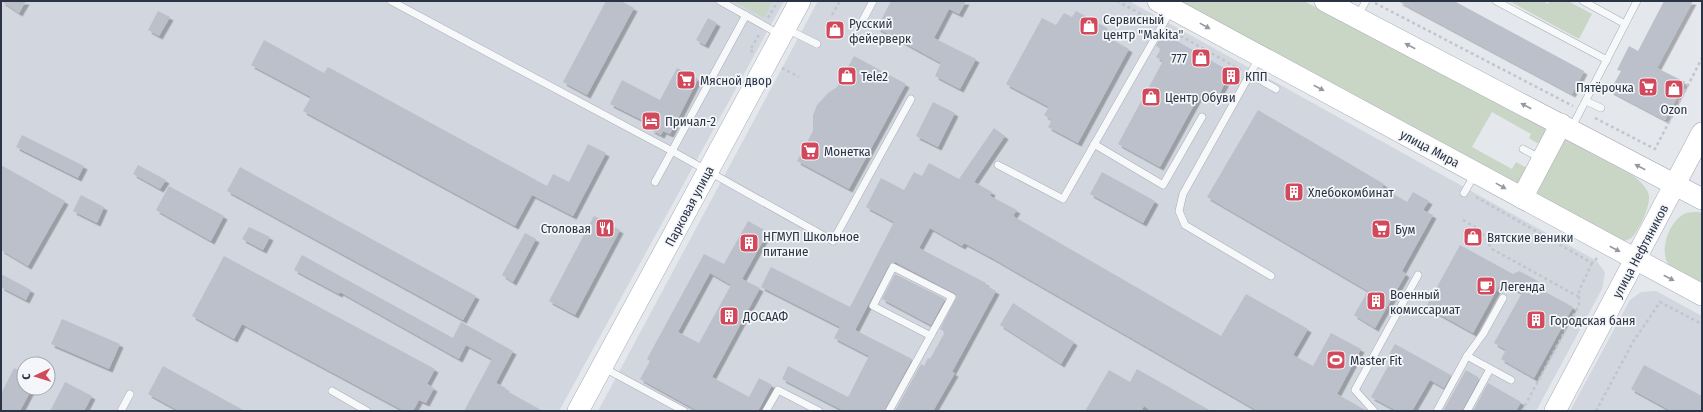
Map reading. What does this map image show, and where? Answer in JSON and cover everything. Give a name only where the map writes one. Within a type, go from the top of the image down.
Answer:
[{"type":"main road","name":"Парковая улица","points":[[578,411],[800,1]]},
{"type":"main road","points":[[1332,3],[1361,9],[1566,127],[1702,199]]},
{"type":"main road","name":"улица Мира","points":[[1164,12],[1260,56],[1702,295]]},
{"type":"main road","points":[[1522,198],[1542,160],[1566,127]]},
{"type":"main road","name":"улица Нефтяников","points":[[1555,411],[1702,133]]},
{"type":"lane","points":[[391,1],[708,171],[833,241],[911,99]]},
{"type":"lane","points":[[720,1],[783,32],[817,44]]},
{"type":"lane","points":[[863,20],[872,1]]},
{"type":"lane","points":[[1496,1],[1607,60]]},
{"type":"lane","points":[[1583,1],[1625,24]]},
{"type":"lane","points":[[1566,127],[1581,110],[1637,1]]},
{"type":"lane","points":[[998,165],[1063,200],[1164,12]]},
{"type":"lane","points":[[656,182],[746,15]]},
{"type":"lane","points":[[1260,56],[1183,194],[1179,211],[1185,225],[1270,276]]},
{"type":"lane","points":[[1250,74],[1276,89]]},
{"type":"lane","points":[[1586,100],[1601,108]]},
{"type":"lane","points":[[1094,144],[1163,185],[1202,116]]},
{"type":"lane","points":[[1523,149],[1542,160]]},
{"type":"lane","points":[[1464,193],[1476,172]]},
{"type":"lane","points":[[889,411],[931,336],[952,298],[893,267],[873,306],[931,336]]},
{"type":"lane","points":[[1374,411],[1355,390],[1418,275]]},
{"type":"lane","points":[[1437,411],[1467,356],[1483,334],[1503,298]]},
{"type":"lane","points":[[1467,356],[1511,380]]},
{"type":"lane","points":[[602,367],[684,411]]},
{"type":"lane","points":[[1467,411],[1490,369]]},
{"type":"lane","points":[[766,411],[778,390],[819,411]]},
{"type":"lane","points":[[332,391],[367,411]]},
{"type":"lane","points":[[121,411],[130,394]]},
{"type":"path","points":[[832,15],[840,1]]},
{"type":"path","points":[[1117,1],[1164,12],[1250,74]]},
{"type":"path","points":[[1372,1],[1655,149],[1702,58]]},
{"type":"path","points":[[1476,197],[1592,263]]},
{"type":"path","points":[[1463,220],[1480,230],[1492,249],[1579,297]]},
{"type":"path","points":[[1522,411],[1579,305],[1579,291],[1592,263],[1597,258]]},
{"type":"path","points":[[1596,411],[1633,342],[1660,302],[1700,323],[1702,322]]},
{"type":"shaded area","points":[[1,1],[784,1],[559,411],[1,411]]},
{"type":"shaded area","points":[[818,1],[1129,1],[1597,261],[1605,273],[1602,289],[1536,411],[598,411]]},
{"type":"shaded area","points":[[1656,291],[1702,316],[1702,411],[1570,411],[1630,300],[1641,292]]},
{"type":"green space","points":[[734,1],[773,1],[764,18]]},
{"type":"green space","points":[[1175,1],[1304,1],[1543,127],[1546,131],[1541,142],[1537,143],[1529,138],[1531,134],[1492,112],[1472,147],[1512,169],[1516,162],[1527,168],[1517,185]]},
{"type":"green space","points":[[1509,1],[1543,1],[1548,4],[1550,1],[1568,1],[1592,14],[1579,39]]},
{"type":"green space","points":[[1565,139],[1634,176],[1645,188],[1649,196],[1646,211],[1639,228],[1630,239],[1616,241],[1534,196]]},
{"type":"green space","points":[[1686,213],[1702,213],[1702,287],[1682,277],[1673,270],[1669,266],[1665,256],[1668,234],[1675,222],[1680,216]]},
{"type":"building","points":[[1,1],[26,1],[19,13]]},
{"type":"building","points":[[606,1],[621,1],[634,8],[587,95],[563,82]]},
{"type":"building","points":[[891,1],[966,1],[959,14],[949,9],[934,38],[976,59],[960,89],[935,76],[941,63],[877,28]]},
{"type":"building","points":[[1398,1],[1454,1],[1584,71],[1572,94]]},
{"type":"building","name":"Пятёрочка","points":[[1664,1],[1693,1],[1657,68],[1685,82],[1665,120],[1610,91],[1621,71],[1617,70],[1629,46],[1638,51]]},
{"type":"building","points":[[158,11],[170,17],[159,36],[148,30]]},
{"type":"building","points":[[1076,11],[1107,28],[1104,35],[1129,49],[1078,143],[1048,127],[1052,120],[1044,115],[1049,107],[1006,84],[1042,18],[1056,25],[1064,13],[1072,17]]},
{"type":"building","points":[[708,18],[717,23],[705,45],[696,40]]},
{"type":"building","points":[[1163,33],[1231,72],[1215,102],[1200,94],[1160,167],[1118,144],[1163,61],[1156,57],[1161,49],[1156,46]]},
{"type":"building","points":[[264,40],[324,73],[328,67],[547,186],[553,174],[569,182],[588,144],[606,153],[573,216],[532,195],[515,226],[303,111],[311,97],[251,65]]},
{"type":"building","points":[[854,56],[906,84],[849,189],[797,161],[813,131],[813,115],[817,105],[828,93],[837,87]]},
{"type":"building","points":[[677,68],[698,79],[670,134],[663,131],[661,135],[651,130],[654,126],[610,104],[622,80],[660,100]]},
{"type":"building","points":[[933,102],[955,113],[938,147],[916,136]]},
{"type":"building","name":"Хлебокомбинат","points":[[1258,110],[1384,184],[1382,187],[1407,202],[1413,192],[1429,201],[1423,210],[1433,215],[1402,271],[1406,274],[1375,328],[1354,315],[1368,291],[1207,197]]},
{"type":"building","points":[[994,128],[1005,136],[974,182],[992,192],[990,196],[1017,210],[1013,216],[1221,336],[1246,294],[1308,329],[1293,355],[1313,366],[1331,333],[1361,349],[1337,394],[1367,411],[1258,411],[992,258],[964,243],[962,246],[930,228],[919,248],[986,283],[985,285],[996,291],[952,372],[955,373],[933,411],[895,411],[921,364],[924,366],[928,358],[930,359],[945,332],[940,329],[957,296],[895,262],[889,265],[855,330],[912,359],[884,411],[844,411],[782,379],[788,366],[848,397],[869,356],[834,338],[840,327],[761,287],[771,267],[850,307],[894,222],[866,207],[881,178],[904,190],[914,172],[922,176],[929,163],[959,179]]},
{"type":"building","points":[[22,135],[84,166],[78,178],[16,147]]},
{"type":"building","points":[[1,165],[65,201],[28,266],[1,250]]},
{"type":"building","points":[[138,165],[166,180],[160,189],[133,174]]},
{"type":"building","points":[[240,167],[476,296],[463,320],[227,191]]},
{"type":"building","points":[[1102,172],[1155,201],[1143,223],[1090,194]]},
{"type":"building","points":[[169,186],[224,216],[211,241],[156,210]]},
{"type":"building","points":[[81,195],[104,207],[97,223],[73,211]]},
{"type":"building","points":[[594,216],[620,230],[575,315],[549,301]]},
{"type":"building","points":[[748,221],[768,232],[742,279],[760,288],[712,377],[749,397],[759,378],[772,385],[758,411],[698,411],[640,379],[650,361],[647,359],[704,254],[724,264]],"holes":[[[710,273],[731,285],[699,343],[678,332]]]},
{"type":"building","points":[[249,227],[270,237],[263,250],[242,239]]},
{"type":"building","points":[[525,233],[536,239],[513,282],[502,275]]},
{"type":"building","name":"Городская баня","points":[[1460,245],[1513,274],[1519,271],[1529,276],[1539,282],[1540,289],[1573,307],[1534,378],[1501,359],[1506,350],[1494,343],[1522,293],[1501,282],[1473,333],[1426,307]]},
{"type":"building","points":[[302,255],[453,338],[461,322],[513,351],[496,383],[506,388],[505,390],[543,411],[464,411],[492,359],[466,345],[459,359],[340,292],[339,294],[294,270]]},
{"type":"building","points":[[224,256],[435,369],[427,384],[434,388],[426,403],[419,400],[413,411],[404,411],[242,324],[234,339],[192,316]]},
{"type":"building","points":[[1,274],[31,290],[26,300],[1,287]]},
{"type":"building","points":[[895,274],[945,299],[931,325],[882,299]]},
{"type":"building","points":[[1013,303],[1074,342],[1061,364],[1000,325]]},
{"type":"building","points":[[62,319],[120,344],[109,369],[51,344]]},
{"type":"building","points":[[1395,344],[1451,375],[1444,388],[1430,380],[1412,411],[1397,411],[1371,397],[1392,359],[1388,356]]},
{"type":"building","points":[[1644,365],[1702,396],[1702,411],[1671,411],[1631,389]]},
{"type":"building","points":[[163,366],[245,411],[179,411],[148,394]]},
{"type":"building","points":[[14,368],[16,369],[16,396],[28,396],[20,411],[1,411],[1,394]]},
{"type":"building","points":[[1137,369],[1211,411],[1152,411],[1144,406],[1141,411],[1085,411],[1109,370],[1130,382]]},
{"type":"building","points":[[1466,370],[1479,379],[1462,411],[1443,411]]},
{"type":"building","points":[[65,382],[92,396],[84,411],[50,411]]},
{"type":"building","points":[[1488,383],[1521,402],[1516,411],[1473,411]]},
{"type":"place","name":"Сервисный центр \"Makita\"","points":[[1089,26]]},
{"type":"place","name":"Русский фейерверк","points":[[835,30]]},
{"type":"place","name":"777","points":[[1201,58]]},
{"type":"place","name":"Tele2","points":[[847,76]]},
{"type":"place","name":"КПП","points":[[1231,76]]},
{"type":"place","name":"Мясной двор","points":[[686,80]]},
{"type":"place","name":"Пятёрочка","points":[[1648,87]]},
{"type":"place","name":"Ozon","points":[[1674,89]]},
{"type":"place","name":"Центр Обуви","points":[[1151,97]]},
{"type":"place","name":"Причал-2","points":[[651,121]]},
{"type":"place","name":"Монетка","points":[[810,151]]},
{"type":"place","name":"Хлебокомбинат","points":[[1294,192]]},
{"type":"place","name":"Столовая","points":[[605,228]]},
{"type":"place","name":"Бум","points":[[1381,229]]},
{"type":"place","name":"Вятские веники","points":[[1473,237]]},
{"type":"place","name":"НГМУП Школьное питание","points":[[749,243]]},
{"type":"place","name":"Легенда","points":[[1486,286]]},
{"type":"place","name":"Военный комиссариат","points":[[1376,301]]},
{"type":"place","name":"ДОСААФ","points":[[729,316]]},
{"type":"place","name":"Городская баня","points":[[1536,320]]},
{"type":"place","name":"Master Fit","points":[[1336,360]]}]
